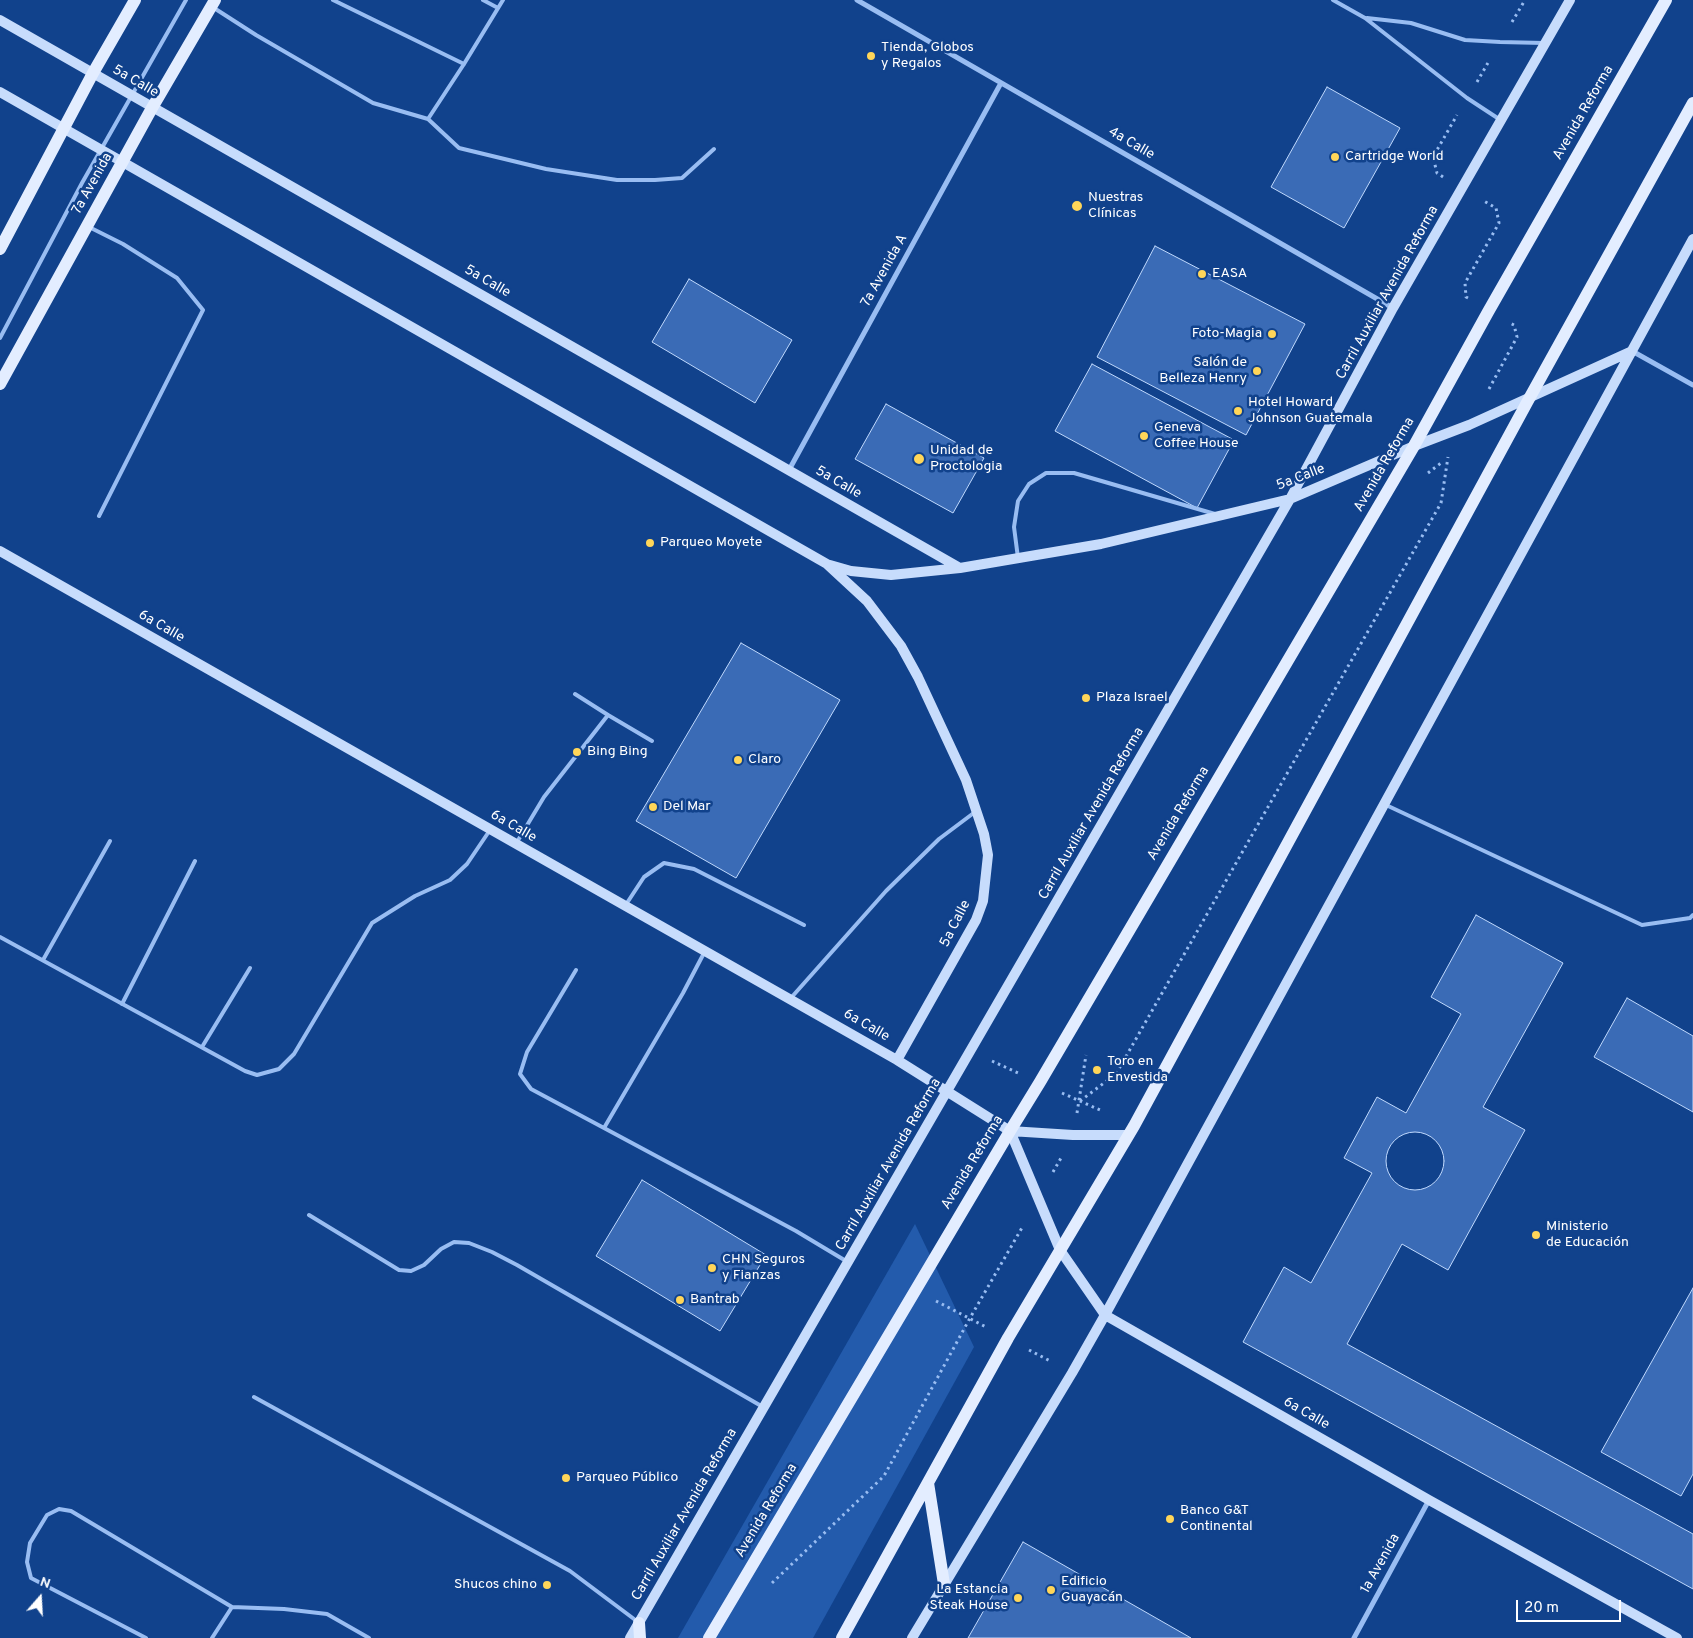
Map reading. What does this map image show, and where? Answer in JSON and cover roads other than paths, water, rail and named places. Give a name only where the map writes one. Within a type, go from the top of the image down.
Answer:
[{"type":"main road","points":[[0,249],[135,0]]},
{"type":"main road","name":"Carril Auxiliar Avenida Reforma","points":[[630,1638],[1290,499],[1393,308],[1570,0]]},
{"type":"main road","name":"Avenida Reforma","points":[[709,1638],[1040,1082],[1414,446],[1666,0]]},
{"type":"main road","name":"7a Avenida","points":[[0,384],[152,108],[213,3]]},
{"type":"main road","name":"5a Calle","points":[[0,20],[960,568]]},
{"type":"main road","name":"5a Calle","points":[[0,92],[827,564],[867,601],[901,646],[918,677],[977,810],[988,854],[983,902],[976,920],[897,1060]]},
{"type":"main road","points":[[842,1638],[1008,1338],[1129,1136],[1530,397],[1693,103]]},
{"type":"main road","points":[[912,1638],[1105,1315],[1693,239]]},
{"type":"main road","name":"5a Calle","points":[[827,564],[851,571],[891,575],[960,568],[1101,544],[1290,499],[1414,446],[1469,425],[1632,351]]},
{"type":"main road","name":"6a Calle","points":[[0,552],[897,1060],[1010,1131],[1129,1136]]},
{"type":"main road","name":"6a Calle","points":[[1010,1131],[1060,1250],[1105,1315],[1429,1500],[1677,1638]]},
{"type":"main road","points":[[928,1483],[944,1584]]},
{"type":"main road","points":[[639,1623],[640,1638]]},
{"type":"street","name":"4a Calle","points":[[857,0],[1393,308]]},
{"type":"street","name":"7a Avenida A","points":[[789,470],[1001,83]]},
{"type":"street","points":[[1632,351],[1693,385]]},
{"type":"street","name":"1a Avenida","points":[[1354,1638],[1429,1500]]},
{"type":"lane","points":[[0,338],[101,150],[186,0]]},
{"type":"lane","points":[[333,0],[464,64]]},
{"type":"lane","points":[[483,0],[498,8]]},
{"type":"lane","points":[[428,119],[503,0]]},
{"type":"lane","points":[[1333,0],[1365,18],[1467,98],[1501,121]]},
{"type":"lane","points":[[213,3],[256,35],[373,103],[428,119],[459,148],[546,170],[617,180],[682,178],[714,149]]},
{"type":"lane","points":[[1365,18],[1411,24],[1464,40],[1547,43]]},
{"type":"lane","points":[[87,226],[123,244],[177,278],[204,310],[99,516]]},
{"type":"lane","points":[[1018,558],[1014,527],[1018,502],[1029,484],[1046,473],[1074,473],[1221,515]]},
{"type":"lane","points":[[575,694],[652,741]]},
{"type":"lane","points":[[516,844],[544,797],[608,715]]},
{"type":"lane","points":[[1383,804],[1642,925],[1692,918]]},
{"type":"lane","points":[[790,999],[886,891],[938,839],[977,810]]},
{"type":"lane","points":[[0,937],[246,1071],[257,1075],[279,1069],[294,1054],[372,923],[415,896],[450,880],[467,864],[491,829]]},
{"type":"lane","points":[[43,960],[110,841]]},
{"type":"lane","points":[[122,1004],[195,861]]},
{"type":"lane","points":[[626,906],[644,877],[664,863],[694,869],[804,926]]},
{"type":"lane","points":[[604,1128],[705,951]]},
{"type":"lane","points":[[202,1047],[250,968]]},
{"type":"lane","points":[[576,970],[528,1052],[520,1074],[531,1089],[796,1231],[849,1263]]},
{"type":"lane","points":[[309,1215],[399,1270],[411,1271],[424,1265],[440,1249],[454,1242],[469,1243],[492,1252],[763,1407]]},
{"type":"lane","points":[[254,1397],[570,1571],[639,1623]]},
{"type":"lane","points":[[146,1638],[32,1578],[28,1562],[30,1543],[47,1515],[59,1509],[71,1511],[232,1607],[284,1609],[327,1614],[369,1638]]},
{"type":"lane","points":[[212,1638],[232,1607]]},
{"type":"place","name":"Tienda, Globos y Regalos","points":[[871,56]]},
{"type":"place","name":"Cartridge World","points":[[1335,157]]},
{"type":"place","name":"Nuestras Clínicas","points":[[1077,206]]},
{"type":"place","name":"EASA","points":[[1202,274]]},
{"type":"place","name":"Foto-Magia","points":[[1272,334]]},
{"type":"place","name":"Salón de Belleza Henry","points":[[1257,371]]},
{"type":"place","name":"Hotel Howard Johnson Guatemala","points":[[1238,411]]},
{"type":"place","name":"Geneva Coffee House","points":[[1144,436]]},
{"type":"place","name":"Unidad de Proctologia","points":[[919,459]]},
{"type":"place","name":"Parqueo Moyete","points":[[650,543]]},
{"type":"place","name":"Plaza Israel","points":[[1086,698]]},
{"type":"place","name":"Bing Bing","points":[[577,752]]},
{"type":"place","name":"Claro","points":[[738,760]]},
{"type":"place","name":"Del Mar","points":[[653,807]]},
{"type":"place","name":"Toro en Envestida","points":[[1097,1070]]},
{"type":"place","name":"Ministerio de Educación","points":[[1536,1235]]},
{"type":"place","name":"CHN Seguros y Fianzas","points":[[712,1268]]},
{"type":"place","name":"Bantrab","points":[[680,1300]]},
{"type":"place","name":"Parqueo Público","points":[[566,1478]]},
{"type":"place","name":"Banco G&T Continental","points":[[1170,1519]]},
{"type":"place","name":"Shucos chino","points":[[547,1585]]},
{"type":"place","name":"Edificio Guayacán","points":[[1051,1590]]},
{"type":"place","name":"La Estancia Steak House","points":[[1018,1598]]}]
